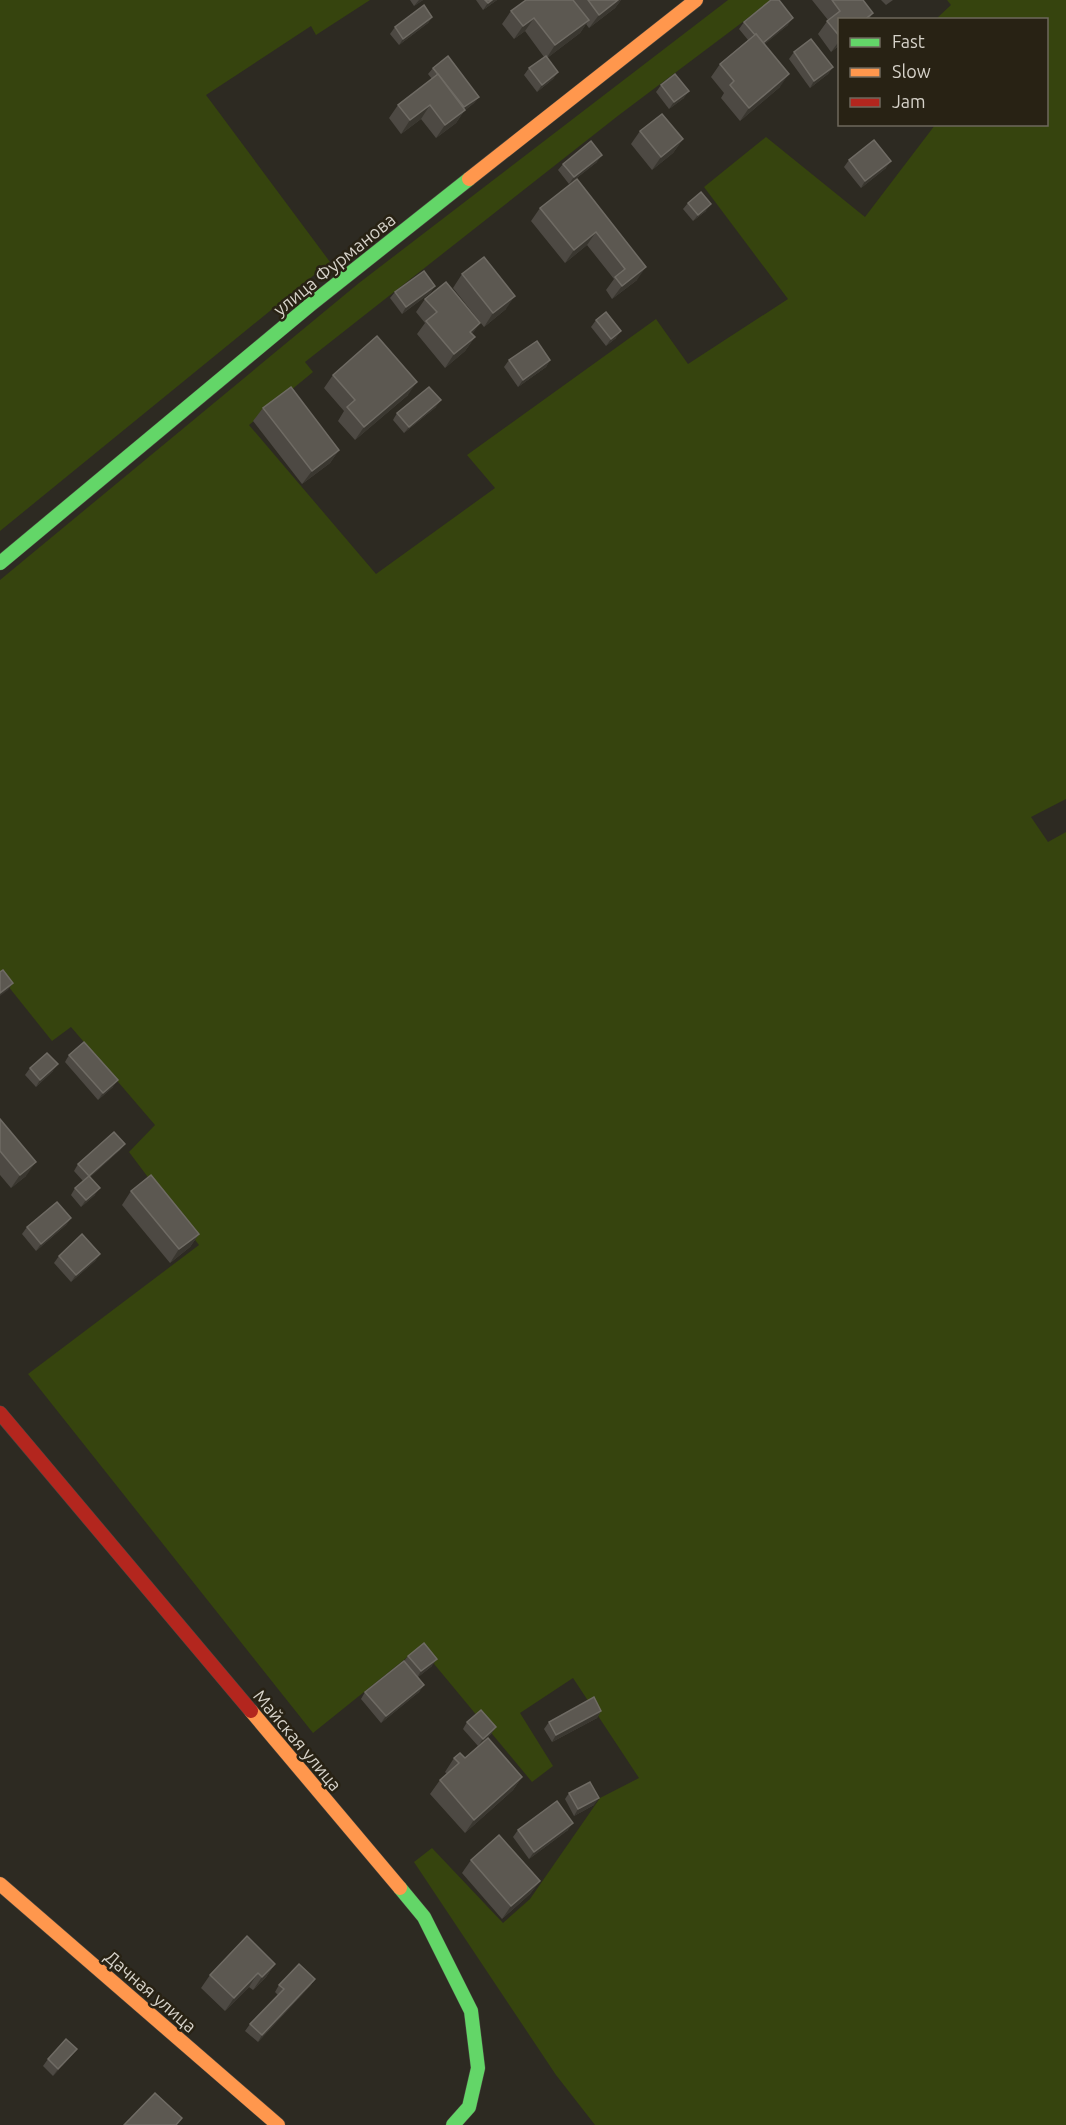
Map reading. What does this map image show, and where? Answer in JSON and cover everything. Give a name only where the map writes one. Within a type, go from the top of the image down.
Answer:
[{"type":"street","name":"улица Фурманова","points":[[0,563],[310,305],[696,0]]},
{"type":"street","name":"Майская улица","points":[[0,1413],[424,1917],[471,2011],[478,2068],[469,2107],[453,2125]]},
{"type":"street","name":"Дачная улица","points":[[0,1884],[278,2125]]},
{"type":"green space","points":[[0,0],[370,0],[316,35],[311,26],[206,95],[330,262],[0,531]]},
{"type":"green space","points":[[728,0],[772,0],[619,115],[305,362],[313,372],[249,425],[376,574],[495,488],[467,455],[656,319],[688,364],[788,299],[704,187],[766,137],[865,217],[934,126],[1048,126],[1048,18],[937,18],[951,5],[947,0],[1066,0],[1066,799],[1031,817],[1048,842],[1066,832],[1066,2125],[595,2125],[556,2075],[414,1862],[432,1848],[503,1923],[530,1899],[600,1798],[639,1778],[573,1678],[520,1713],[553,1766],[532,1782],[420,1647],[313,1733],[28,1374],[199,1245],[129,1152],[155,1125],[71,1027],[52,1041],[0,976],[0,580],[359,283]]},
{"type":"building","points":[[526,0],[573,0],[589,20],[555,45],[534,18],[523,26],[511,11]]},
{"type":"building","points":[[588,0],[618,0],[599,15]]},
{"type":"building","points":[[771,0],[779,0],[793,18],[763,43],[744,22]]},
{"type":"building","points":[[832,0],[863,0],[873,13],[867,18],[838,18],[838,35],[827,21],[840,11]]},
{"type":"building","points":[[424,5],[432,17],[403,39],[395,27]]},
{"type":"building","points":[[756,34],[789,74],[749,108],[730,85],[734,81],[720,64]]},
{"type":"building","points":[[811,39],[833,67],[814,81],[794,52]]},
{"type":"building","points":[[448,56],[479,97],[464,107],[433,68]]},
{"type":"building","points":[[546,56],[558,72],[542,85],[529,68]]},
{"type":"building","points":[[438,74],[465,110],[445,125],[430,105],[410,120],[398,105]]},
{"type":"building","points":[[675,74],[689,91],[674,102],[661,85]]},
{"type":"building","points":[[662,114],[683,139],[661,157],[640,131]]},
{"type":"building","points":[[874,140],[891,161],[865,181],[849,160]]},
{"type":"building","points":[[591,141],[602,155],[574,177],[563,164]]},
{"type":"building","points":[[577,179],[646,267],[622,286],[615,277],[625,269],[596,232],[574,250],[540,208]]},
{"type":"building","points":[[701,192],[711,204],[698,215],[688,203]]},
{"type":"building","points":[[484,257],[515,296],[493,313],[462,274]]},
{"type":"building","points":[[424,271],[435,286],[406,307],[395,292]]},
{"type":"building","points":[[446,282],[480,323],[470,332],[475,337],[454,354],[426,321],[437,312],[425,299]]},
{"type":"building","points":[[606,312],[621,331],[611,339],[596,320]]},
{"type":"building","points":[[377,336],[417,382],[364,427],[347,407],[355,400],[333,375]]},
{"type":"building","points":[[537,341],[550,360],[523,380],[509,360]]},
{"type":"building","points":[[291,387],[339,450],[312,471],[263,408]]},
{"type":"building","points":[[429,387],[441,400],[409,427],[397,413]]},
{"type":"building","points":[[3,970],[13,983],[0,993],[0,972]]},
{"type":"building","points":[[84,1042],[118,1080],[103,1093],[69,1055]]},
{"type":"building","points":[[47,1053],[58,1064],[40,1080],[30,1068]]},
{"type":"building","points":[[0,1119],[36,1162],[20,1175],[0,1151]]},
{"type":"building","points":[[114,1132],[125,1144],[89,1176],[78,1164]]},
{"type":"building","points":[[151,1175],[199,1234],[179,1249],[131,1191]]},
{"type":"building","points":[[89,1176],[100,1188],[86,1200],[75,1188]]},
{"type":"building","points":[[57,1202],[71,1218],[41,1244],[27,1227]]},
{"type":"building","points":[[82,1234],[100,1254],[76,1275],[59,1256]]},
{"type":"building","points":[[424,1643],[437,1659],[421,1671],[408,1656]]},
{"type":"building","points":[[404,1661],[424,1685],[386,1716],[365,1692]]},
{"type":"building","points":[[594,1697],[601,1711],[556,1735],[549,1722]]},
{"type":"building","points":[[481,1710],[496,1727],[483,1739],[467,1722]]},
{"type":"building","points":[[488,1738],[522,1777],[474,1820],[440,1780],[459,1763],[454,1758],[460,1753],[465,1758]]},
{"type":"building","points":[[590,1782],[599,1798],[578,1809],[569,1793]]},
{"type":"building","points":[[557,1801],[573,1823],[534,1852],[518,1830]]},
{"type":"building","points":[[499,1835],[540,1881],[511,1906],[471,1860]]},
{"type":"building","points":[[247,1936],[275,1964],[262,1977],[258,1973],[234,1998],[210,1975]]},
{"type":"building","points":[[299,1964],[315,1979],[262,2035],[250,2024],[284,1989],[279,1985]]},
{"type":"building","points":[[66,2039],[77,2049],[58,2069],[48,2059]]},
{"type":"building","points":[[155,2093],[182,2118],[176,2125],[124,2125]]},
{"type":"traffic: fast","points":[[0,563],[310,305],[469,179]]},
{"type":"traffic: fast","points":[[400,1888],[424,1917],[471,2011],[478,2068],[469,2107],[453,2125]]},
{"type":"traffic: slow","points":[[469,179],[696,0]]},
{"type":"traffic: slow","points":[[251,1711],[400,1888]]},
{"type":"traffic: slow","points":[[0,1884],[278,2125]]},
{"type":"traffic: jam","points":[[0,1413],[251,1711]]}]
